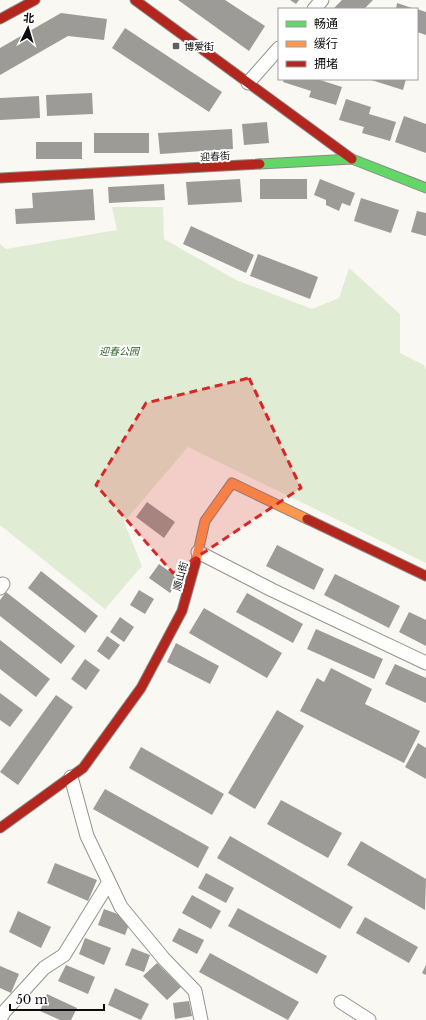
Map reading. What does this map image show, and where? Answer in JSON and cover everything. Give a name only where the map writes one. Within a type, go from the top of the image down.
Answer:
[{"type":"street","points":[[0,19],[35,0]]},
{"type":"street","points":[[135,0],[352,160]]},
{"type":"street","points":[[315,8],[322,0]]},
{"type":"street","points":[[248,83],[278,49]]},
{"type":"street","name":"迎春街","points":[[0,178],[352,160],[426,188]]},
{"type":"street","name":"顺山街","points":[[0,828],[83,768],[141,688],[182,610],[205,521],[232,483],[426,576]]},
{"type":"street","points":[[198,552],[272,590],[426,663]]},
{"type":"street","points":[[71,777],[87,836],[121,907],[164,959],[195,991],[201,1020]]},
{"type":"street","points":[[0,1019],[4,1012],[44,968],[64,955],[109,882]]},
{"type":"street","points":[[341,1002],[369,1020]]},
{"type":"highlighted area","points":[[249,378],[301,488],[173,573],[96,485],[146,403]]},
{"type":"green space","name":"迎春公园","points":[[112,207],[163,207],[164,239],[236,280],[312,309],[339,298],[349,268],[400,314],[400,353],[424,365],[426,370],[426,563],[188,447],[124,522],[142,566],[105,609],[0,525],[0,244],[6,249],[117,230]]},
{"type":"building","points":[[178,0],[225,0],[265,26],[249,51]]},
{"type":"building","points":[[290,0],[299,0],[296,4]]},
{"type":"building","points":[[342,0],[373,0],[365,8],[334,8]]},
{"type":"building","points":[[397,3],[412,8],[396,8]]},
{"type":"building","points":[[418,9],[426,12],[426,35],[418,32]]},
{"type":"building","points":[[61,13],[107,19],[104,40],[68,36],[0,75],[0,48]]},
{"type":"building","points":[[125,28],[222,92],[209,112],[112,48]]},
{"type":"building","points":[[284,80],[320,80],[342,87],[336,105],[309,97],[311,91],[283,82]]},
{"type":"building","points":[[371,80],[406,80],[403,90]]},
{"type":"building","points":[[92,93],[93,114],[47,116],[46,95]]},
{"type":"building","points":[[39,96],[40,118],[0,120],[0,98]]},
{"type":"building","points":[[346,99],[371,107],[369,114],[396,122],[390,141],[362,133],[364,127],[339,120]]},
{"type":"building","points":[[404,116],[426,124],[426,153],[395,142]]},
{"type":"building","points":[[267,122],[269,143],[244,145],[242,124]]},
{"type":"building","points":[[232,129],[233,149],[160,154],[158,133]]},
{"type":"building","points":[[94,133],[149,133],[149,153],[94,153]]},
{"type":"building","points":[[36,142],[82,142],[82,159],[36,159]]},
{"type":"building","points":[[240,179],[242,202],[188,205],[186,182]]},
{"type":"building","points":[[260,179],[307,179],[307,199],[260,199]]},
{"type":"building","points":[[320,179],[355,193],[350,206],[342,203],[339,211],[326,205],[326,200],[314,195]]},
{"type":"building","points":[[164,184],[165,200],[109,203],[108,187]]},
{"type":"building","points":[[93,189],[95,220],[16,224],[15,209],[33,208],[32,193]]},
{"type":"building","points":[[361,198],[399,210],[391,233],[354,221]]},
{"type":"building","points":[[417,211],[426,213],[426,236],[411,232]]},
{"type":"building","points":[[191,226],[254,255],[246,273],[183,244]]},
{"type":"building","points":[[258,254],[318,277],[310,299],[250,276]]},
{"type":"building","points":[[147,502],[175,522],[164,538],[136,517]]},
{"type":"building","points":[[277,545],[324,569],[314,590],[266,566]]},
{"type":"building","points":[[159,564],[180,579],[170,593],[149,578]]},
{"type":"building","points":[[41,571],[98,616],[85,633],[28,588]]},
{"type":"building","points":[[335,574],[400,606],[389,628],[324,595]]},
{"type":"building","points":[[139,590],[154,599],[145,614],[130,605]]},
{"type":"building","points":[[6,592],[75,646],[61,664],[0,616],[0,600]]},
{"type":"building","points":[[247,593],[303,624],[293,643],[236,612]]},
{"type":"building","points":[[204,608],[282,653],[267,678],[189,633]]},
{"type":"building","points":[[409,612],[426,620],[426,646],[399,632]]},
{"type":"building","points":[[120,617],[134,627],[124,642],[110,632]]},
{"type":"building","points":[[316,629],[383,659],[374,679],[307,649]]},
{"type":"building","points":[[107,636],[120,645],[109,660],[97,651]]},
{"type":"building","points":[[0,640],[50,679],[36,697],[0,669]]},
{"type":"building","points":[[176,643],[219,666],[210,684],[167,662]]},
{"type":"building","points":[[85,659],[100,670],[86,690],[71,679]]},
{"type":"building","points":[[395,664],[426,678],[426,703],[385,684]]},
{"type":"building","points":[[331,668],[372,689],[365,704],[420,731],[404,763],[300,711],[317,678],[324,682]]},
{"type":"building","points":[[0,693],[23,710],[10,727],[0,720]]},
{"type":"building","points":[[56,695],[73,707],[18,785],[0,772]]},
{"type":"building","points":[[277,710],[304,726],[255,809],[228,793]]},
{"type":"building","points":[[418,743],[426,748],[426,779],[405,767]]},
{"type":"building","points":[[141,747],[224,794],[212,815],[129,768]]},
{"type":"building","points":[[105,789],[209,847],[198,868],[93,809]]},
{"type":"building","points":[[281,800],[342,833],[328,858],[267,824]]},
{"type":"building","points":[[230,836],[353,907],[340,929],[217,858]]},
{"type":"building","points":[[361,841],[426,879],[425,910],[347,865]]},
{"type":"building","points":[[55,863],[97,880],[88,901],[47,883]]},
{"type":"building","points":[[206,873],[234,888],[226,903],[198,888]]},
{"type":"building","points":[[192,895],[221,911],[211,929],[182,913]]},
{"type":"building","points":[[238,908],[327,956],[317,974],[228,926]]},
{"type":"building","points":[[104,909],[131,919],[125,935],[98,925]]},
{"type":"building","points":[[18,911],[51,927],[41,948],[9,932]]},
{"type":"building","points":[[365,917],[418,947],[409,963],[356,933]]},
{"type":"building","points":[[179,928],[204,940],[197,954],[172,941]]},
{"type":"building","points":[[85,938],[111,948],[104,965],[79,954]]},
{"type":"building","points":[[132,948],[150,955],[144,972],[125,965]]},
{"type":"building","points":[[210,953],[299,1002],[288,1020],[199,972]]},
{"type":"building","points":[[157,963],[181,987],[167,1000],[143,976]]},
{"type":"building","points":[[66,965],[95,977],[88,994],[58,981]]},
{"type":"building","points":[[426,965],[426,975],[422,973]]},
{"type":"building","points":[[0,966],[19,974],[11,993],[0,988]]},
{"type":"building","points":[[115,988],[149,1004],[141,1020],[108,1005]]},
{"type":"building","points":[[47,994],[77,1008],[71,1020],[60,1020],[40,1011]]},
{"type":"building","points":[[189,1001],[192,1016],[175,1019],[173,1003]]},
{"type":"traffic: fast","points":[[260,164],[352,159],[426,188]]},
{"type":"traffic: slow","points":[[196,561],[205,521],[232,483],[307,519]]},
{"type":"traffic: jam","points":[[0,19],[35,0]]},
{"type":"traffic: jam","points":[[135,0],[352,159]]},
{"type":"traffic: jam","points":[[0,178],[260,164]]},
{"type":"traffic: jam","points":[[307,519],[426,576]]},
{"type":"traffic: jam","points":[[0,828],[83,768],[141,688],[182,611],[196,561]]},
{"type":"place","name":"博爱街","points":[[176,46]]}]
